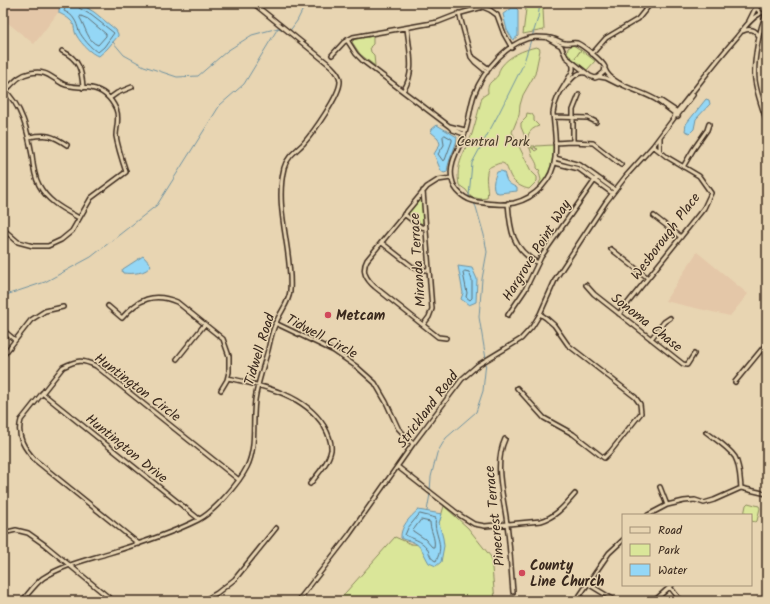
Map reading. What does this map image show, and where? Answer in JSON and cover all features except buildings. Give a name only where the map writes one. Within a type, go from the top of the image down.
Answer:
[{"type":"street","name":"Tidwell Road","points":[[22,601],[42,579],[69,566],[140,544],[209,514],[239,480],[248,465],[251,456],[254,407],[258,385],[275,323],[288,299],[290,290],[289,264],[283,224],[281,192],[284,167],[288,159],[311,133],[332,102],[339,87],[340,78],[331,66],[253,3]]},
{"type":"street","points":[[592,54],[606,38],[638,19],[651,3]]},
{"type":"street","points":[[677,115],[683,104],[747,24],[756,8],[757,3]]},
{"type":"street","points":[[332,55],[347,40],[355,36],[440,22],[459,13],[483,7],[492,11],[498,17],[504,36],[512,48]]},
{"type":"street","points":[[756,8],[762,13],[763,20]]},
{"type":"street","points":[[459,13],[473,58],[488,70]]},
{"type":"street","points":[[747,24],[755,16],[762,13],[767,13],[763,20],[759,38],[756,55],[755,79],[761,106],[767,122]]},
{"type":"street","points":[[403,91],[409,82],[411,72],[407,28]]},
{"type":"street","points":[[741,32],[749,29],[753,30],[757,33],[759,38]]},
{"type":"street","points":[[570,60],[573,64],[574,70],[558,94],[554,106],[555,162],[549,178],[538,190],[525,199],[508,203],[474,201],[460,194],[451,178],[452,164],[465,132],[474,95],[488,70],[495,61],[512,48],[530,38],[553,38],[560,43],[577,43],[601,62],[607,74],[620,84]]},
{"type":"street","points":[[347,40],[360,58],[449,126],[465,132]]},
{"type":"street","points":[[560,43],[565,55],[592,77],[604,77],[661,101],[671,107],[677,115]]},
{"type":"street","points":[[564,52],[570,43]]},
{"type":"street","points":[[62,51],[69,54],[78,63],[83,74],[83,88]]},
{"type":"street","points":[[599,77],[604,72],[604,68]]},
{"type":"street","points":[[3,229],[18,242],[33,246],[48,246],[61,240],[72,231],[91,198],[126,172],[116,135],[118,118],[110,98],[101,92],[90,88],[76,88],[63,84],[50,74],[38,72],[27,73],[17,78],[4,91],[20,111],[29,137],[35,177],[39,186],[59,207],[79,218]]},
{"type":"street","points":[[558,94],[576,74],[582,72],[586,73]]},
{"type":"street","points":[[677,115],[702,80]]},
{"type":"street","points":[[110,98],[117,93],[132,87]]},
{"type":"street","points":[[573,142],[573,107],[579,95]]},
{"type":"street","points":[[658,101],[677,115]]},
{"type":"street","points":[[671,107],[676,108],[683,104]]},
{"type":"street","points":[[667,108],[672,115],[670,124]]},
{"type":"street","name":"Strickland Road","points":[[298,601],[346,540],[413,444],[466,375],[478,365],[521,339],[532,327],[540,314],[556,278],[613,191],[653,146],[677,115]]},
{"type":"street","points":[[554,117],[590,118],[596,122]]},
{"type":"street","points":[[683,167],[707,130],[709,124]]},
{"type":"street","points":[[29,137],[44,135],[54,137],[67,145]]},
{"type":"street","points":[[660,136],[660,151]]},
{"type":"street","points":[[555,143],[595,143],[621,165]]},
{"type":"street","name":"Wesborough Place","points":[[619,314],[704,208],[711,193],[701,178],[653,146]]},
{"type":"street","points":[[555,158],[580,165],[613,191]]},
{"type":"street","points":[[555,162],[579,169],[596,178]]},
{"type":"street","points":[[446,338],[438,337],[375,287],[365,276],[364,269],[366,262],[427,186],[438,180],[451,178]]},
{"type":"street","name":"Hargrove Point Way","points":[[508,315],[521,297],[538,263],[596,178]]},
{"type":"street","name":"Miranda Terrace","points":[[423,191],[432,310],[429,318],[423,325]]},
{"type":"street","points":[[508,203],[510,225],[515,240],[524,253],[538,263]]},
{"type":"street","points":[[404,214],[419,226],[426,228]]},
{"type":"street","points":[[654,216],[681,237]]},
{"type":"street","points":[[382,242],[414,268],[429,270]]},
{"type":"street","points":[[611,249],[648,278]]},
{"type":"street","name":"Sonoma Chase","points":[[586,285],[592,292],[619,314],[683,364],[687,365],[694,354]]},
{"type":"street","points":[[108,306],[122,318],[131,307],[148,298],[171,299],[178,302],[223,339],[230,356],[228,378],[221,390]]},
{"type":"street","points":[[3,356],[31,320],[45,311],[63,307]]},
{"type":"street","points":[[517,388],[544,418],[573,434],[604,458],[641,413],[640,404],[635,397],[568,345],[555,326],[540,314]]},
{"type":"street","points":[[651,339],[664,322],[670,318]]},
{"type":"street","name":"Tidwell Circle","points":[[275,323],[334,351],[359,368],[375,383],[398,428],[413,444]]},
{"type":"street","points":[[177,359],[205,324]]},
{"type":"street","points":[[3,330],[15,340]]},
{"type":"street","points":[[735,382],[767,343]]},
{"type":"street","name":"Huntington Circle","points":[[140,544],[35,460],[26,450],[21,438],[21,420],[63,367],[75,361],[87,361],[96,366],[239,480]]},
{"type":"street","points":[[228,378],[277,390],[308,407],[314,412],[327,432],[331,444],[330,455],[310,484]]},
{"type":"street","name":"Huntington Drive","points":[[42,393],[199,519]]},
{"type":"street","points":[[706,432],[735,457],[739,468],[741,488]]},
{"type":"street","name":"Pinecrest Terrace","points":[[505,439],[501,448],[499,460],[513,592]]},
{"type":"street","points":[[398,467],[461,516],[474,524],[485,526],[507,525],[548,519],[560,510],[575,494]]},
{"type":"street","points":[[660,487],[666,505]]},
{"type":"street","points":[[650,514],[666,505],[684,501],[695,500],[709,502],[741,488],[767,494]]},
{"type":"street","points":[[203,601],[218,593],[235,579],[276,528]]},
{"type":"street","points":[[3,533],[16,530],[28,533],[45,545],[113,601]]},
{"type":"street","points":[[576,601],[609,553],[622,541]]},
{"type":"street","points":[[588,584],[616,601]]},
{"type":"street","points":[[654,601],[671,586],[681,601]]},
{"type":"shaded area","points":[[3,3],[65,3],[34,44],[3,19]]},
{"type":"shaded area","points":[[697,252],[748,294],[730,316],[665,301]]},
{"type":"green space","points":[[520,3],[548,3],[543,9],[544,30],[523,34],[526,9]]},
{"type":"green space","points":[[373,36],[373,44],[370,47],[371,52],[374,55],[375,66],[360,54],[352,42],[355,39]]},
{"type":"green space","points":[[573,45],[595,61],[587,70],[567,54],[568,48]]},
{"type":"green space","name":"Central Park","points":[[536,47],[540,50],[535,74],[523,95],[519,115],[512,132],[531,171],[537,177],[537,181],[529,189],[522,187],[513,180],[507,167],[503,163],[500,163],[488,170],[487,198],[481,199],[471,197],[466,190],[459,185],[458,171],[461,158],[472,134],[482,97],[488,93],[489,84],[497,77],[500,68],[504,63],[517,54]]},
{"type":"green space","points":[[527,113],[532,114],[534,121],[539,126],[530,131],[527,140],[529,146],[535,151],[538,149],[535,148],[536,146],[553,145],[551,166],[540,185],[540,169],[539,170],[537,168],[521,127],[521,123],[526,118]]},
{"type":"green space","points":[[419,199],[422,201],[424,221],[421,224],[408,215],[407,212]]},
{"type":"green space","points":[[748,503],[759,506],[760,508],[756,522],[752,521],[752,514],[744,514],[746,505]]},
{"type":"green space","points":[[444,506],[468,528],[491,557],[495,601],[338,601],[395,537],[411,544],[427,545],[437,530]]},
{"type":"water","points":[[65,3],[79,3],[94,12],[116,30],[118,36],[99,56],[92,53],[81,42],[76,35],[72,22],[59,13],[59,9]]},
{"type":"water","points":[[512,8],[516,8],[518,10],[518,36],[513,40],[507,30],[503,14]]},
{"type":"water","points":[[706,99],[709,100],[710,104],[696,119],[694,129],[690,133],[685,131],[686,124]]},
{"type":"water","points":[[437,125],[457,137],[447,172],[444,173],[441,171],[434,154],[440,144],[438,138],[431,132]]},
{"type":"water","points":[[497,172],[504,172],[508,182],[517,188],[517,191],[495,192],[494,179]]},
{"type":"water","points":[[143,256],[151,265],[149,268],[138,273],[123,273],[123,269]]},
{"type":"water","points":[[458,266],[472,268],[477,279],[476,302],[469,305],[461,299],[463,293]]},
{"type":"water","points":[[418,510],[442,514],[439,523],[444,546],[441,562],[436,566],[429,563],[421,548],[416,544],[412,541],[401,538],[404,526]]},
{"type":"waterway","points":[[85,3],[90,10]]},
{"type":"waterway","points":[[289,32],[297,21],[306,3]]},
{"type":"waterway","points":[[471,199],[469,196],[472,163],[523,65],[538,18],[540,3]]},
{"type":"waterway","points":[[113,42],[124,55],[144,66],[177,77],[198,76],[227,51],[252,35],[278,28],[284,30]]},
{"type":"waterway","points":[[3,296],[45,282],[91,257],[157,205],[220,105],[244,84],[278,28]]},
{"type":"waterway","points":[[474,203],[484,235],[487,252],[482,279],[479,317],[486,359]]},
{"type":"waterway","points":[[430,491],[431,477],[437,453],[446,438],[476,412],[483,391],[486,362]]},
{"type":"waterway","points":[[427,511],[430,494]]},
{"type":"place","name":"Metcam","points":[[328,315]]},
{"type":"place","name":"County Line Church","points":[[522,573]]}]
